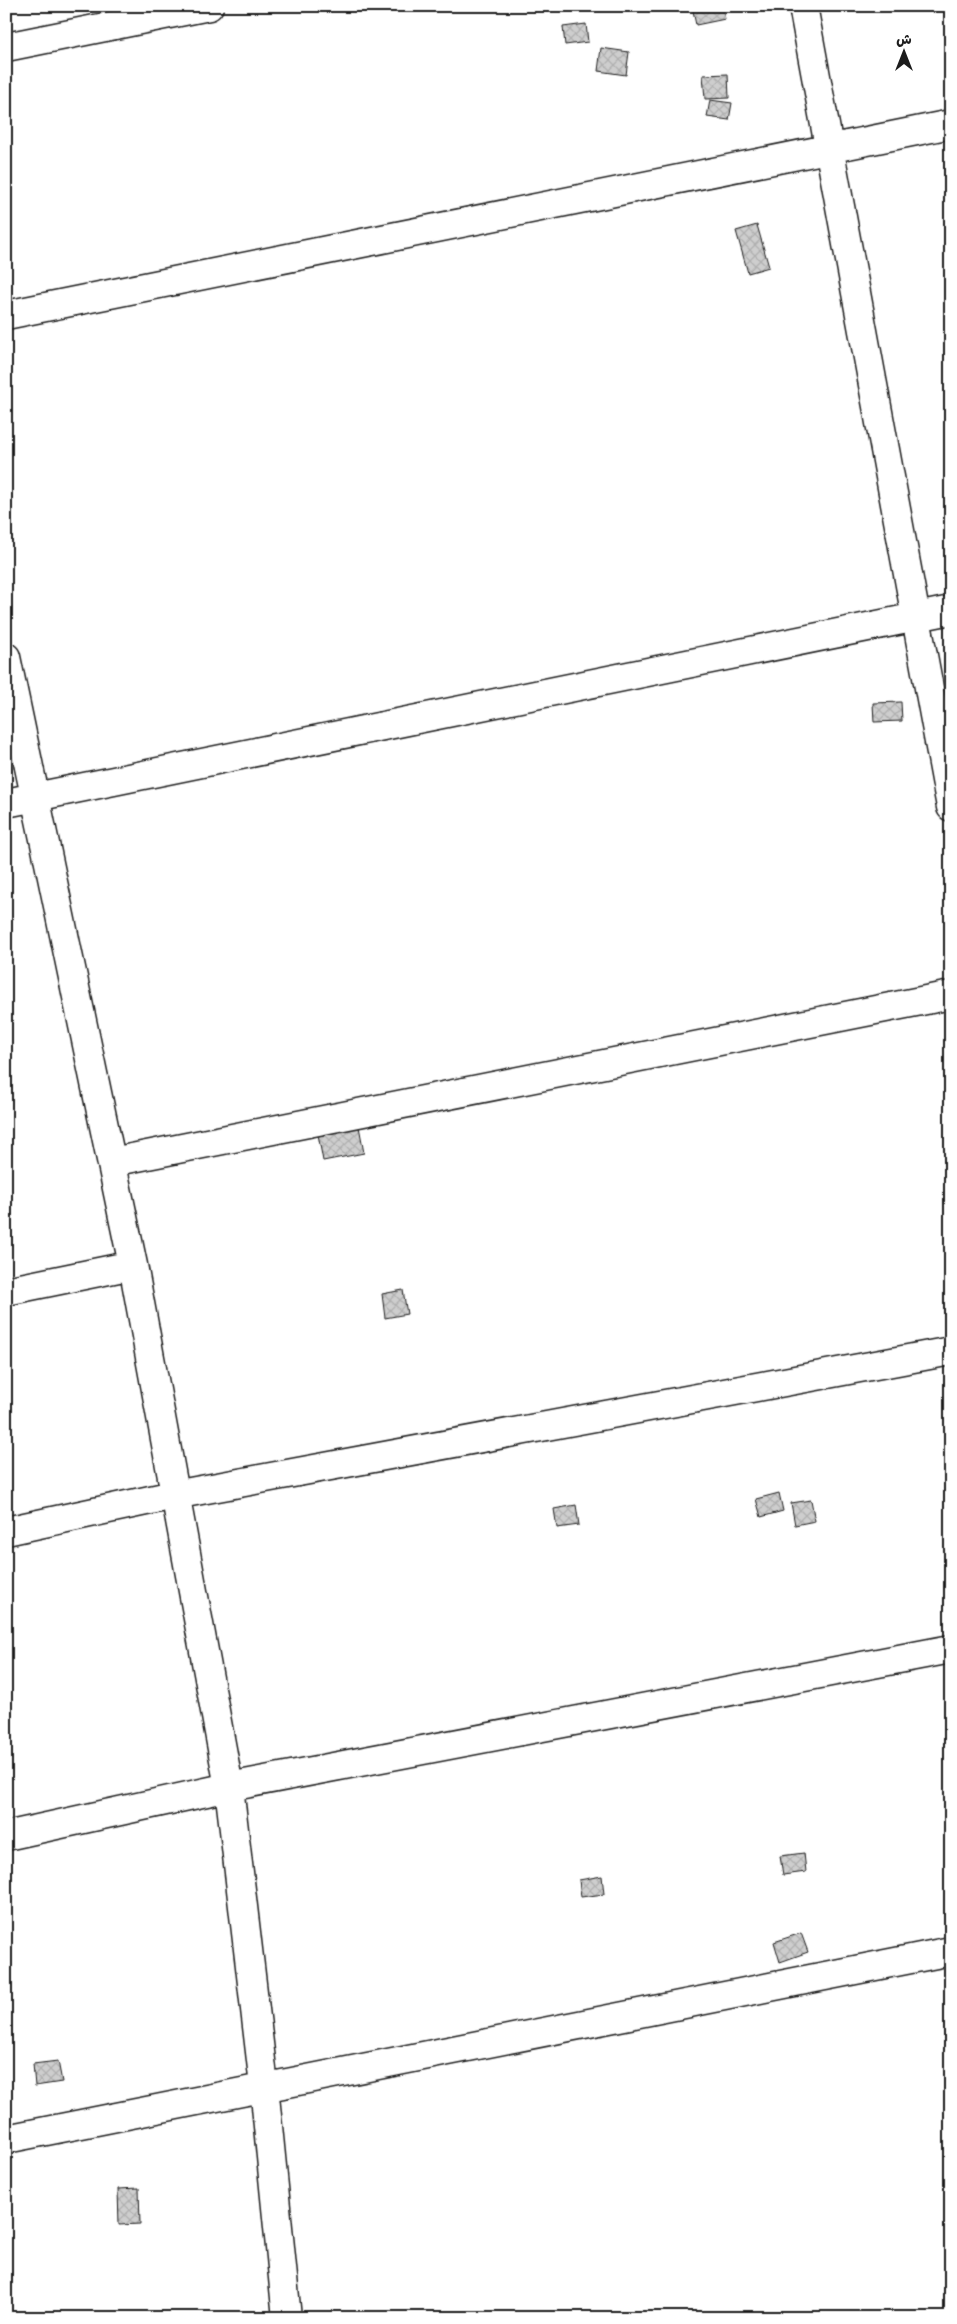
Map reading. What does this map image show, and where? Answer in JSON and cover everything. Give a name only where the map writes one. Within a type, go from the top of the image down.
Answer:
[{"type":"street","points":[[6,47],[209,6]]},
{"type":"street","points":[[803,6],[951,807]]},
{"type":"street","points":[[6,314],[951,124]]},
{"type":"street","points":[[6,803],[951,610]]},
{"type":"street","points":[[6,657],[133,1265],[229,1787],[264,2086],[287,2318]]},
{"type":"street","points":[[112,1162],[951,995]]},
{"type":"street","points":[[6,1291],[133,1265]]},
{"type":"street","points":[[6,1531],[174,1496],[951,1351]]},
{"type":"street","points":[[6,1836],[229,1787],[951,1649]]},
{"type":"street","points":[[6,2139],[264,2086],[951,1951]]},
{"type":"building","points":[[692,6],[722,6],[725,19],[696,25]]},
{"type":"building","points":[[586,24],[588,42],[565,45],[563,27]]},
{"type":"building","points":[[601,48],[629,52],[626,75],[598,71]]},
{"type":"building","points":[[728,74],[729,98],[705,99],[703,75]]},
{"type":"building","points":[[710,100],[732,103],[729,120],[707,117]]},
{"type":"building","points":[[757,225],[769,267],[748,273],[736,231]]},
{"type":"building","points":[[901,702],[902,721],[874,722],[873,703]]},
{"type":"building","points":[[358,1121],[364,1153],[323,1161],[317,1129]]},
{"type":"building","points":[[403,1290],[407,1314],[385,1318],[382,1294]]},
{"type":"building","points":[[779,1493],[783,1511],[761,1517],[756,1499]]},
{"type":"building","points":[[811,1500],[815,1521],[795,1525],[791,1503]]},
{"type":"building","points":[[576,1505],[579,1525],[557,1528],[554,1509]]},
{"type":"building","points":[[804,1853],[806,1872],[783,1875],[780,1856]]},
{"type":"building","points":[[602,1876],[604,1894],[581,1897],[579,1880]]},
{"type":"building","points":[[801,1933],[808,1952],[780,1962],[774,1942]]},
{"type":"building","points":[[58,2061],[62,2082],[35,2086],[33,2064]]},
{"type":"building","points":[[139,2188],[140,2224],[119,2225],[118,2189]]}]
